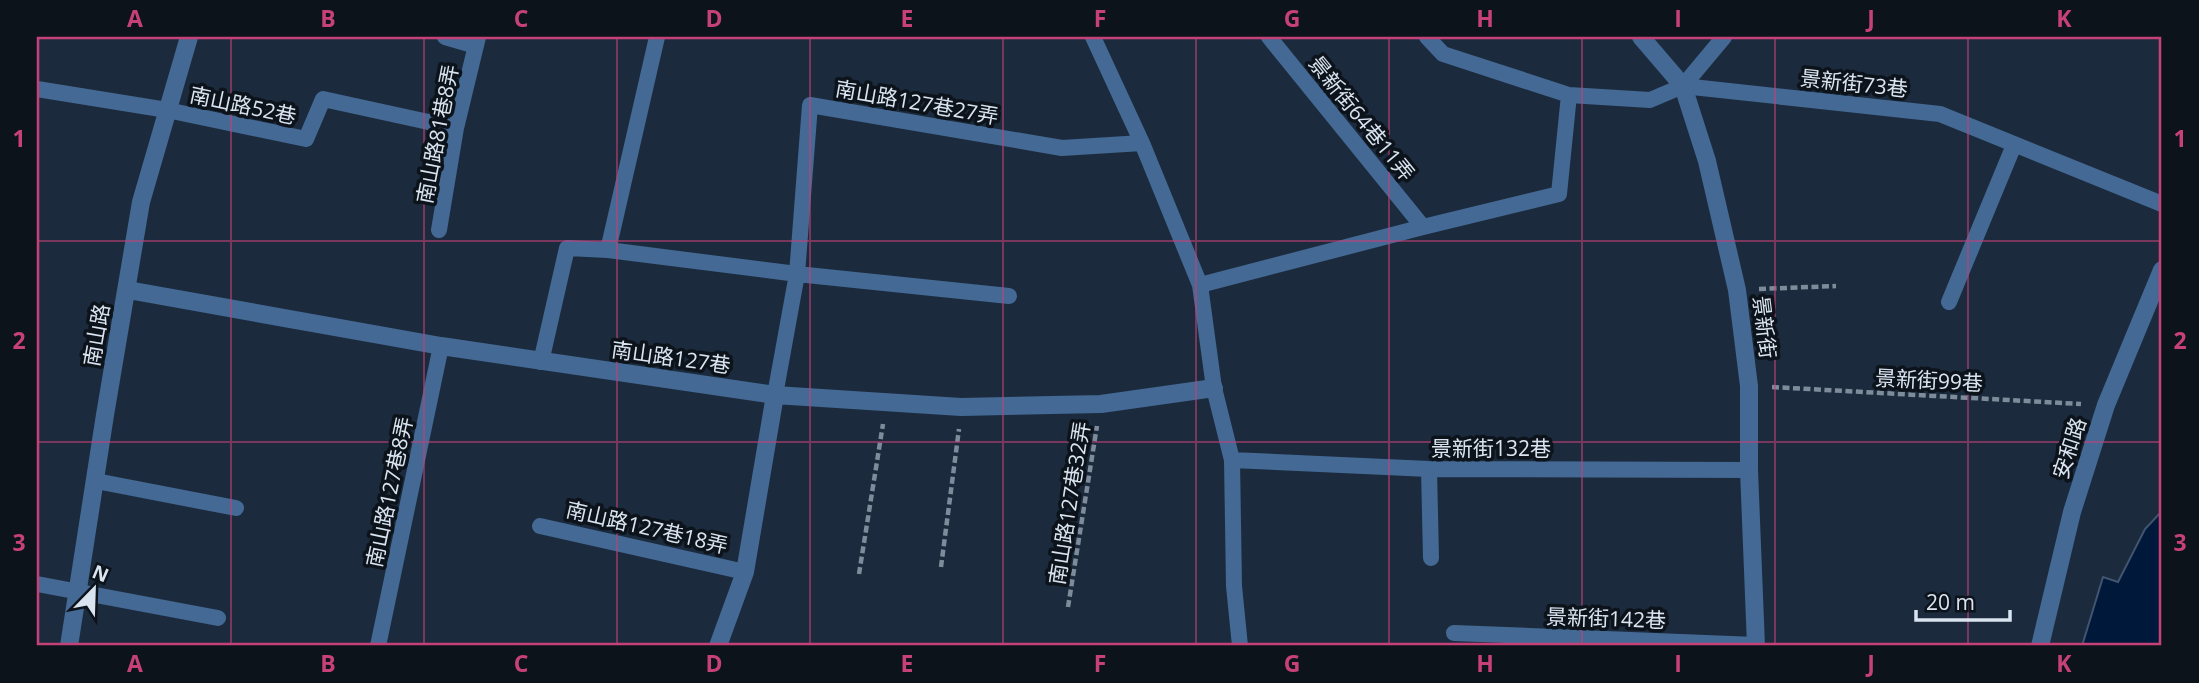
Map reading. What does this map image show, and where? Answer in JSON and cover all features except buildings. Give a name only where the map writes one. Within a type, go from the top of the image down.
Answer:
[{"type":"street","name":"南山路","points":[[69,646],[141,202],[189,37]]},
{"type":"street","name":"景新街","points":[[1641,37],[1683,86],[1707,161],[1737,290],[1749,386],[1749,470],[1756,645]]},
{"type":"street","name":"安和路","points":[[2040,646],[2072,512],[2106,405],[2162,271]]},
{"type":"street","name":"南山路127巷","points":[[128,290],[441,346],[775,395],[961,407],[1101,404],[1214,388]]},
{"type":"street","name":"南山路127巷18弄","points":[[718,646],[745,572],[775,395]]},
{"type":"lane","name":"南山路81巷8弄","points":[[439,230],[456,128],[477,42],[445,37]]},
{"type":"lane","points":[[608,250],[657,37]]},
{"type":"lane","points":[[1093,37],[1142,143],[1200,285],[1214,388],[1232,460],[1234,586],[1240,646]]},
{"type":"lane","name":"景新街64巷11弄","points":[[1269,37],[1423,227]]},
{"type":"lane","points":[[1427,37],[1443,54],[1569,95],[1650,100],[1683,86],[1724,37]]},
{"type":"lane","name":"景新街73巷","points":[[1683,86],[1940,114],[2162,204]]},
{"type":"lane","name":"南山路52巷","points":[[37,89],[167,110],[306,139],[323,99],[456,128]]},
{"type":"lane","points":[[1200,285],[1559,194],[1569,95]]},
{"type":"lane","name":"南山路127巷27弄","points":[[775,395],[797,274],[810,105],[1062,148],[1142,143]]},
{"type":"lane","points":[[1949,302],[2014,145]]},
{"type":"lane","points":[[541,362],[567,248],[608,250],[797,274],[1009,296]]},
{"type":"lane","name":"南山路127巷8弄","points":[[378,646],[441,346]]},
{"type":"lane","name":"景新街132巷","points":[[1232,460],[1429,468],[1749,470]]},
{"type":"lane","points":[[1429,468],[1432,558]]},
{"type":"lane","points":[[96,481],[236,508]]},
{"type":"lane","name":"南山路127巷18弄","points":[[540,526],[745,572]]},
{"type":"lane","points":[[37,584],[218,618]]},
{"type":"lane","name":"景新街142巷","points":[[1454,632],[1756,645]]},
{"type":"path","points":[[1737,290],[1836,286]]},
{"type":"path","name":"景新街99巷","points":[[1749,386],[2106,405]]},
{"type":"path","points":[[859,574],[886,402]]},
{"type":"path","name":"南山路127巷32弄","points":[[1068,607],[1101,404]]},
{"type":"path","points":[[941,567],[961,407]]},
{"type":"water","points":[[2162,511],[2162,646],[2082,646],[2103,577],[2118,582],[2145,529]]}]
